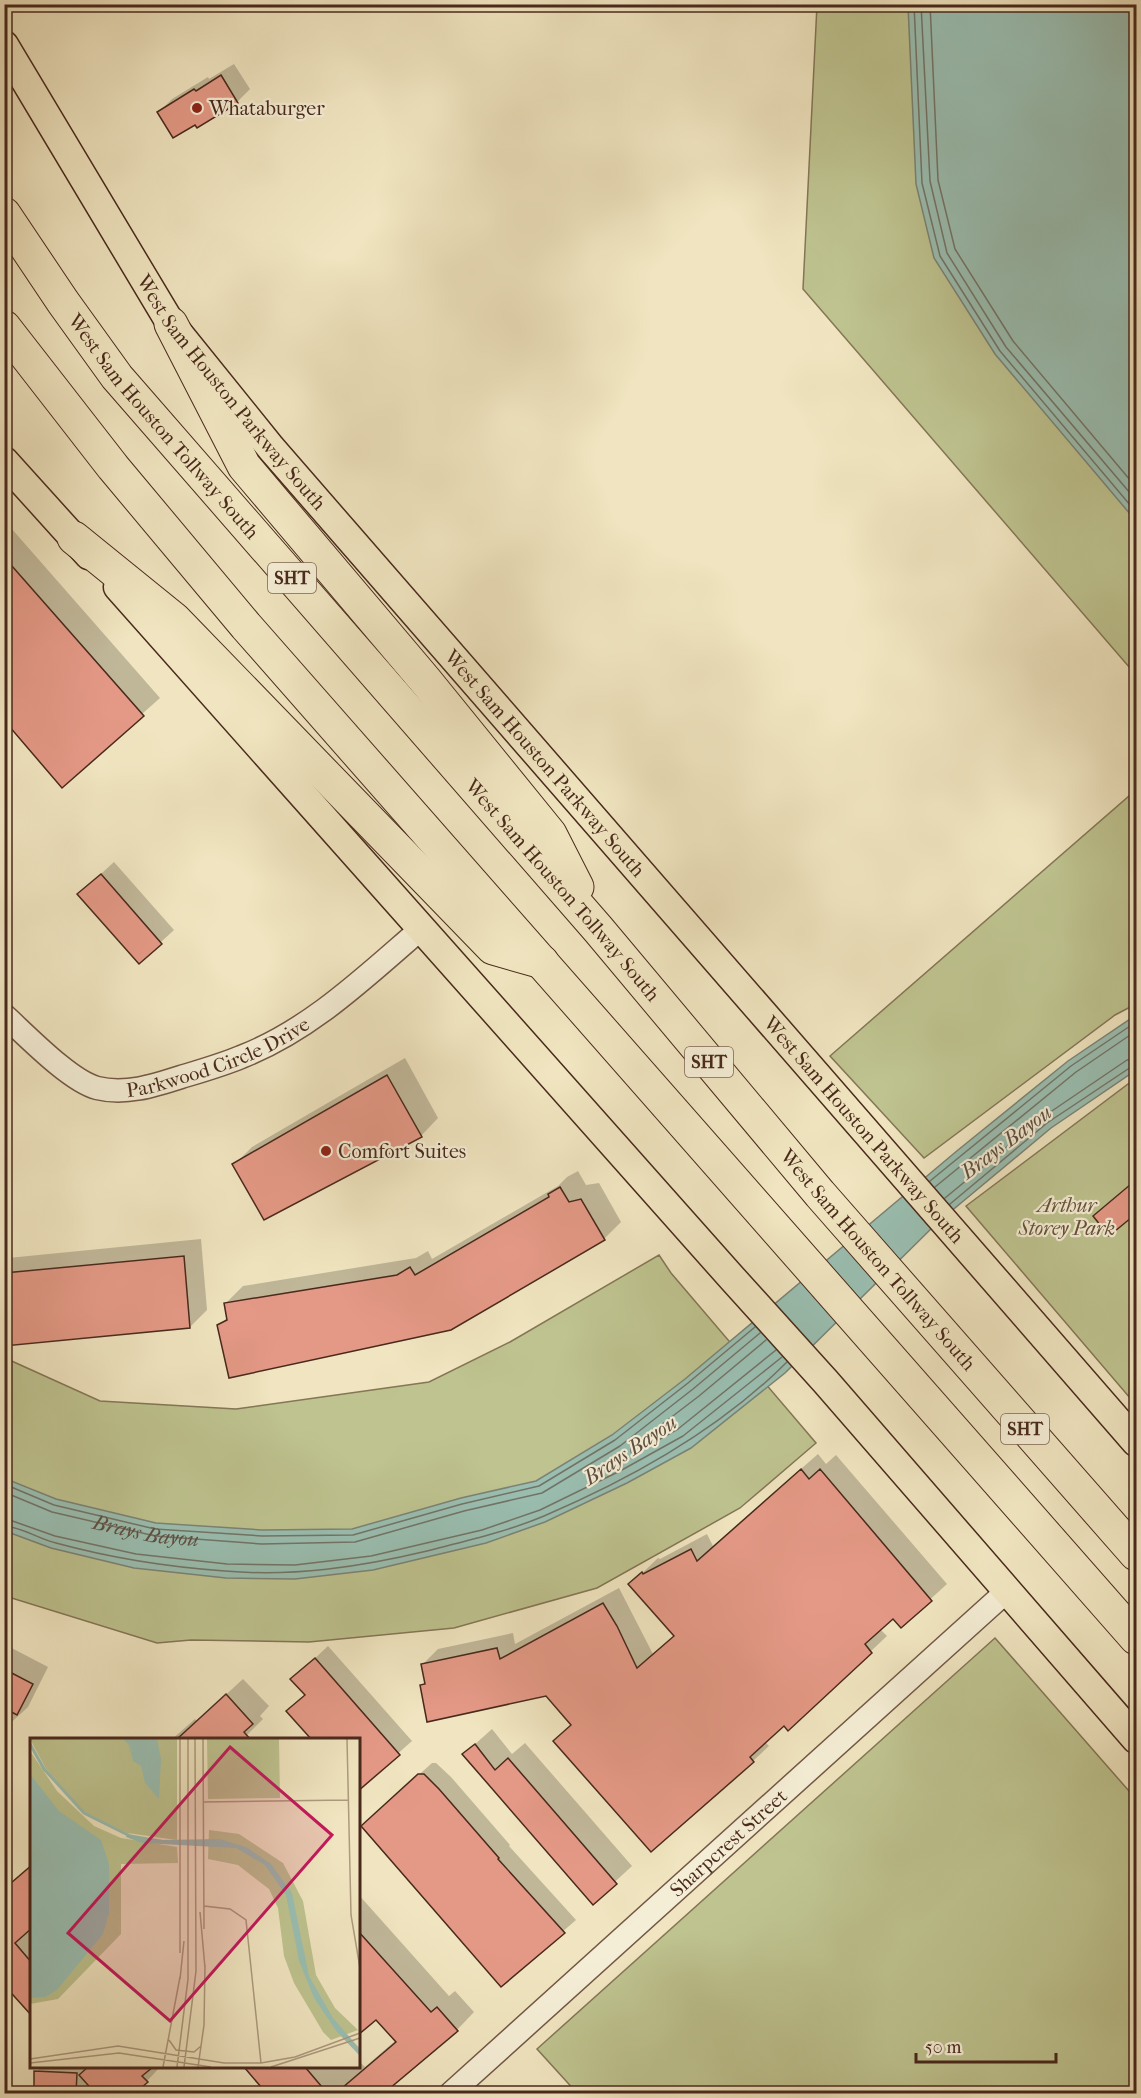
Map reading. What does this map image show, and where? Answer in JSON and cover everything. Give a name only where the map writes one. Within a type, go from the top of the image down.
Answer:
[{"type":"highway","name":"West Sam Houston Tollway South","points":[[4,214],[117,377],[598,929],[820,1194],[1137,1554]]},
{"type":"highway","points":[[171,324],[244,466],[425,680],[550,834],[598,929]]},
{"type":"highway","name":"SHT","points":[[4,327],[193,564],[1137,1638]]},
{"type":"highway","points":[[74,538],[174,619],[493,948],[542,962]]},
{"type":"main road","name":"West Sam Houston Parkway South","points":[[4,45],[171,324],[278,457],[1137,1442]]},
{"type":"main road","points":[[4,461],[826,1382],[1137,1739]]},
{"type":"street","name":"Parkwood Circle Drive","points":[[4,1015],[76,1080],[95,1088],[117,1091],[147,1088],[242,1057],[307,1022],[350,990],[422,928]]},
{"type":"street","name":"Sharpcrest Street","points":[[450,2094],[1007,1591]]},
{"type":"green space","points":[[817,5],[1136,5],[1136,675],[803,289]]},
{"type":"green space","points":[[1136,790],[1136,1004],[1115,1015],[924,1158],[830,1056]]},
{"type":"green space","name":"Arthur Storey Park","points":[[1136,1078],[1136,1405],[966,1206]]},
{"type":"green space","points":[[659,1255],[671,1273],[816,1443],[740,1508],[597,1588],[454,1628],[309,1642],[191,1640],[157,1643],[5,1596],[5,1358],[100,1401],[236,1409],[429,1382],[510,1342]]},
{"type":"green space","points":[[995,1638],[1136,1799],[1136,2093],[577,2093],[537,2049]]},
{"type":"water","points":[[908,5],[1136,5],[1136,521],[995,354],[934,258],[916,184]]},
{"type":"water","name":"Brays Bayou","points":[[1136,1015],[1136,1070],[1051,1128],[937,1223],[785,1373],[691,1448],[627,1483],[545,1522],[486,1543],[373,1570],[295,1579],[226,1578],[134,1568],[51,1548],[5,1531],[4,1478],[56,1499],[156,1523],[262,1530],[352,1529],[461,1498],[536,1481],[612,1435],[685,1379],[1068,1061]]},
{"type":"building","name":"Whataburger","points":[[221,75],[238,103],[197,128],[195,125],[173,138],[157,112]]},
{"type":"building","points":[[4,557],[144,716],[62,788],[9,726],[4,727]]},
{"type":"building","points":[[101,874],[162,944],[139,964],[77,894]]},
{"type":"building","name":"Comfort Suites","points":[[387,1075],[422,1137],[264,1220],[232,1164]]},
{"type":"building","points":[[1137,1179],[1137,1213],[1109,1236],[1093,1216]]},
{"type":"building","points":[[560,1187],[569,1202],[581,1199],[605,1240],[451,1330],[229,1378],[217,1325],[227,1320],[224,1303],[397,1275],[410,1267],[415,1275],[549,1197],[548,1194]]},
{"type":"building","points":[[184,1256],[190,1328],[4,1346],[4,1273]]},
{"type":"building","points":[[801,1469],[809,1479],[820,1469],[932,1601],[901,1628],[893,1619],[865,1644],[872,1653],[788,1731],[784,1726],[750,1757],[754,1762],[651,1852],[553,1741],[571,1725],[546,1696],[427,1722],[420,1685],[425,1684],[421,1664],[497,1648],[500,1659],[603,1603],[637,1668],[674,1636],[628,1584],[642,1572],[643,1574],[691,1549],[697,1561]]},
{"type":"building","points":[[315,1658],[400,1755],[360,1789],[360,1738],[310,1738],[286,1711],[305,1695],[290,1679]]},
{"type":"building","points":[[4,1669],[33,1684],[17,1715],[4,1708]]},
{"type":"building","points":[[226,1694],[253,1724],[244,1732],[249,1738],[178,1738]]},
{"type":"building","points":[[475,1744],[495,1770],[508,1758],[617,1884],[593,1905],[462,1754]]},
{"type":"building","points":[[418,1774],[424,1774],[439,1789],[565,1933],[501,1987],[361,1826]]},
{"type":"building","points":[[30,1867],[30,1930],[15,1943],[30,1961],[30,2014],[4,1985],[4,1889]]},
{"type":"building","points":[[360,1933],[431,2012],[437,2007],[458,2031],[383,2094],[335,2094],[396,2042],[376,2020],[360,2033]]},
{"type":"building","points":[[87,2068],[152,2068],[142,2076],[148,2082],[134,2094],[96,2094],[79,2075]]},
{"type":"building","points":[[245,2068],[306,2068],[328,2094],[267,2094]]},
{"type":"building","points":[[34,2071],[77,2073],[76,2094],[34,2094]]},
{"type":"place","name":"Whataburger","points":[[197,108]]},
{"type":"place","name":"Comfort Suites","points":[[326,1151]]}]
